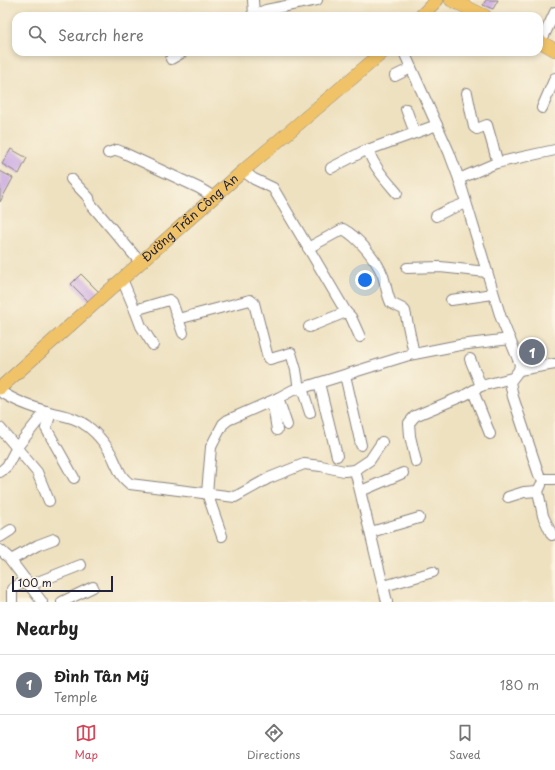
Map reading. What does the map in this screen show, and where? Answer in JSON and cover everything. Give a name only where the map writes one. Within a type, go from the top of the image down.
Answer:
[{"type":"main road","points":[[425,12],[437,0]]},
{"type":"main road","points":[[451,0],[476,12]]},
{"type":"main road","points":[[543,44],[555,50]]},
{"type":"main road","name":"Đường Trần Công An","points":[[0,389],[243,171],[378,56]]},
{"type":"street","points":[[251,7],[266,10],[317,0]]},
{"type":"street","points":[[543,36],[555,12]]},
{"type":"street","points":[[171,59],[176,56]]},
{"type":"street","points":[[406,56],[449,152],[459,179],[501,318],[520,364],[520,370],[512,378],[477,389],[411,419],[409,423],[410,436],[416,462]]},
{"type":"street","points":[[395,76],[411,68]]},
{"type":"street","points":[[542,108],[555,78]]},
{"type":"street","points":[[467,93],[474,127],[476,129],[485,125],[488,127],[497,160],[496,163]]},
{"type":"street","points":[[406,109],[415,133]]},
{"type":"street","points":[[331,168],[368,150],[437,126]]},
{"type":"street","points":[[108,153],[117,150],[122,152],[214,197]]},
{"type":"street","points":[[368,150],[376,168],[397,193]]},
{"type":"street","points":[[459,179],[496,163],[555,150]]},
{"type":"street","points":[[243,171],[254,179],[273,188],[346,312],[351,317],[360,337]]},
{"type":"street","points":[[71,179],[89,198],[90,203],[140,262]]},
{"type":"street","points":[[436,216],[466,203]]},
{"type":"street","points":[[308,248],[342,229],[358,240],[373,258],[382,274],[391,303],[405,311],[414,354]]},
{"type":"street","points":[[407,268],[440,267],[487,272]]},
{"type":"street","points":[[122,278],[141,326],[153,345]]},
{"type":"street","points":[[451,300],[493,294]]},
{"type":"street","points":[[135,310],[171,300],[183,333]]},
{"type":"street","points":[[178,318],[250,300],[252,301],[268,358],[270,359],[291,353],[300,388],[310,414]]},
{"type":"street","points":[[309,327],[346,312]]},
{"type":"street","points":[[222,536],[207,493],[212,447],[223,424],[228,420],[300,388],[414,354],[460,345],[510,339]]},
{"type":"street","points":[[470,359],[490,434]]},
{"type":"street","points":[[520,370],[555,364]]},
{"type":"street","points":[[345,375],[361,445]]},
{"type":"street","points":[[512,378],[510,382],[513,397],[540,475],[544,479],[555,479]]},
{"type":"street","points":[[319,383],[337,456]]},
{"type":"street","points":[[0,389],[18,402],[77,420],[88,426],[99,437],[115,461],[121,476],[130,484],[235,497],[269,478],[304,464],[344,471],[355,470],[370,460],[382,442]]},
{"type":"street","points":[[274,400],[287,425]]},
{"type":"street","points":[[274,400],[277,430]]},
{"type":"street","points":[[0,472],[7,466],[17,447],[48,412]]},
{"type":"street","points":[[48,412],[46,428],[74,478]]},
{"type":"street","points":[[0,428],[37,472],[49,501]]},
{"type":"street","points":[[355,470],[388,602]]},
{"type":"street","points":[[360,491],[403,473]]},
{"type":"street","points":[[544,479],[538,491],[543,516],[552,535]]},
{"type":"street","points":[[508,496],[524,492],[538,491]]},
{"type":"street","points":[[371,532],[419,518]]},
{"type":"street","points":[[0,537],[11,530]]},
{"type":"street","points":[[11,560],[54,539]]},
{"type":"street","points":[[0,550],[11,560],[42,602]]},
{"type":"street","points":[[12,602],[12,589],[81,565]]},
{"type":"street","points":[[384,586],[434,572]]},
{"type":"street","points":[[62,602],[93,587]]},
{"type":"building","points":[[486,0],[498,0],[493,9],[483,5]]},
{"type":"building","points":[[11,149],[27,158],[19,174],[2,164]]},
{"type":"building","points":[[0,171],[13,178],[0,202]]},
{"type":"building","points":[[81,274],[99,292],[89,302],[71,284]]},
{"type":"building","points":[[525,344],[541,349],[538,359],[523,354]]},
{"type":"place","name":"Đình Tân Mỹ","points":[[532,352]]}]
